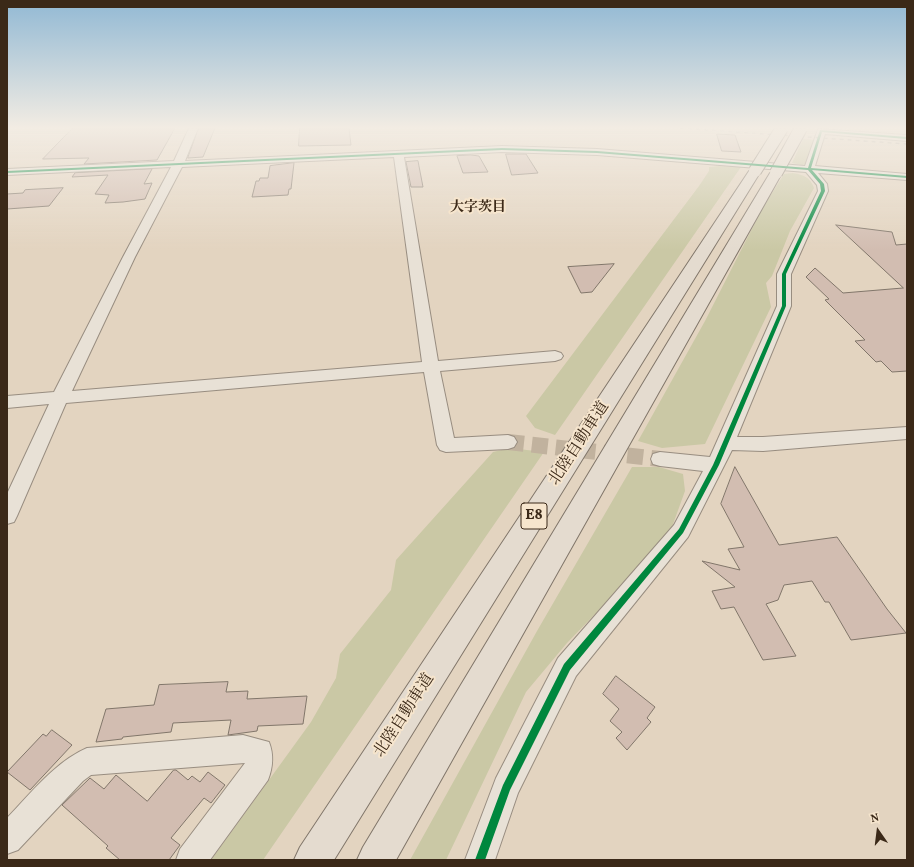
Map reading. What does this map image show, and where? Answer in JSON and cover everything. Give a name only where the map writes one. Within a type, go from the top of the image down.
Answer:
[{"type":"highway","name":"北陸自動車道","points":[[376,860],[766,168]]},
{"type":"highway","name":"北陸自動車道","points":[[313,860],[768,168]]},
{"type":"street","points":[[7,172],[83,168]]},
{"type":"street","points":[[7,516],[60,398],[129,257],[176,168]]},
{"type":"street","points":[[400,168],[431,367],[446,445],[508,442]]},
{"type":"street","points":[[802,168],[907,177]]},
{"type":"street","points":[[480,860],[506,788],[567,667],[681,531],[721,454],[784,306],[784,274],[823,191],[822,184],[809,169]]},
{"type":"street","points":[[7,402],[555,356]]},
{"type":"street","points":[[660,459],[721,454],[763,444],[907,433]]},
{"type":"street","points":[[7,839],[73,771],[87,762],[243,749],[259,752],[258,770],[191,860]]},
{"type":"shaded area","points":[[709,168],[740,168],[555,435],[535,428],[526,416],[709,171]]},
{"type":"shaded area","points":[[793,173],[806,177],[811,181],[814,188],[790,231],[772,276],[766,283],[771,307],[705,444],[662,448],[638,441],[705,321],[762,209],[784,174]]},
{"type":"shaded area","points":[[510,448],[544,452],[263,860],[211,860],[311,722],[336,678],[340,654],[391,590],[396,560],[493,452]]},
{"type":"shaded area","points":[[632,467],[659,467],[683,474],[685,491],[672,527],[632,576],[567,643],[526,692],[446,860],[410,860],[537,631]]},
{"type":"building","points":[[270,168],[293,168],[291,189],[289,189],[288,195],[252,197],[256,181],[259,181],[260,178],[268,178]]},
{"type":"building","points":[[407,168],[419,168],[423,187],[411,187]]},
{"type":"building","points":[[461,168],[486,168],[488,172],[463,173]]},
{"type":"building","points":[[510,168],[535,168],[538,173],[512,175]]},
{"type":"building","points":[[152,169],[144,184],[152,183],[145,199],[123,202],[105,203],[109,195],[95,194],[108,175],[72,177],[75,173]]},
{"type":"building","points":[[63,188],[49,206],[7,209],[7,194],[23,193],[25,190]]},
{"type":"building","points":[[836,225],[892,232],[896,245],[907,244],[907,371],[892,372],[881,361],[876,362],[855,341],[865,340],[825,300],[829,299],[806,277],[815,268],[843,293],[903,288]]},
{"type":"building","points":[[614,264],[592,292],[581,293],[568,267]]},
{"type":"building","points":[[735,467],[779,545],[837,537],[887,609],[906,633],[851,640],[829,602],[825,602],[812,581],[784,585],[778,600],[766,604],[796,656],[763,660],[734,607],[721,609],[712,591],[735,587],[702,561],[740,570],[728,549],[744,547],[721,504]]},
{"type":"building","points":[[616,676],[655,707],[647,718],[651,722],[627,750],[616,738],[622,732],[610,721],[619,709],[603,694]]},
{"type":"building","points":[[228,682],[226,692],[248,691],[247,699],[307,696],[303,724],[258,726],[257,731],[228,735],[231,720],[173,723],[171,732],[123,737],[122,739],[96,742],[106,709],[154,705],[159,685]]},
{"type":"building","points":[[52,730],[72,745],[30,790],[7,772],[43,734],[46,736]]},
{"type":"building","points":[[174,770],[188,780],[192,776],[200,782],[208,772],[225,785],[211,803],[204,798],[171,838],[180,845],[169,860],[120,860],[106,848],[108,846],[62,805],[90,778],[104,789],[116,775],[147,801]]},
{"type":"tunnel","points":[[508,442],[660,459]]},
{"type":"cycle path","points":[[7,172],[83,168]]},
{"type":"cycle path","points":[[801,168],[907,177]]},
{"type":"cycle path","points":[[480,860],[506,788],[567,667],[681,531],[716,465],[784,306],[784,274],[823,191],[822,184],[809,168]]},
{"type":"district","name":"大字茨目","points":[[478,208]]}]
